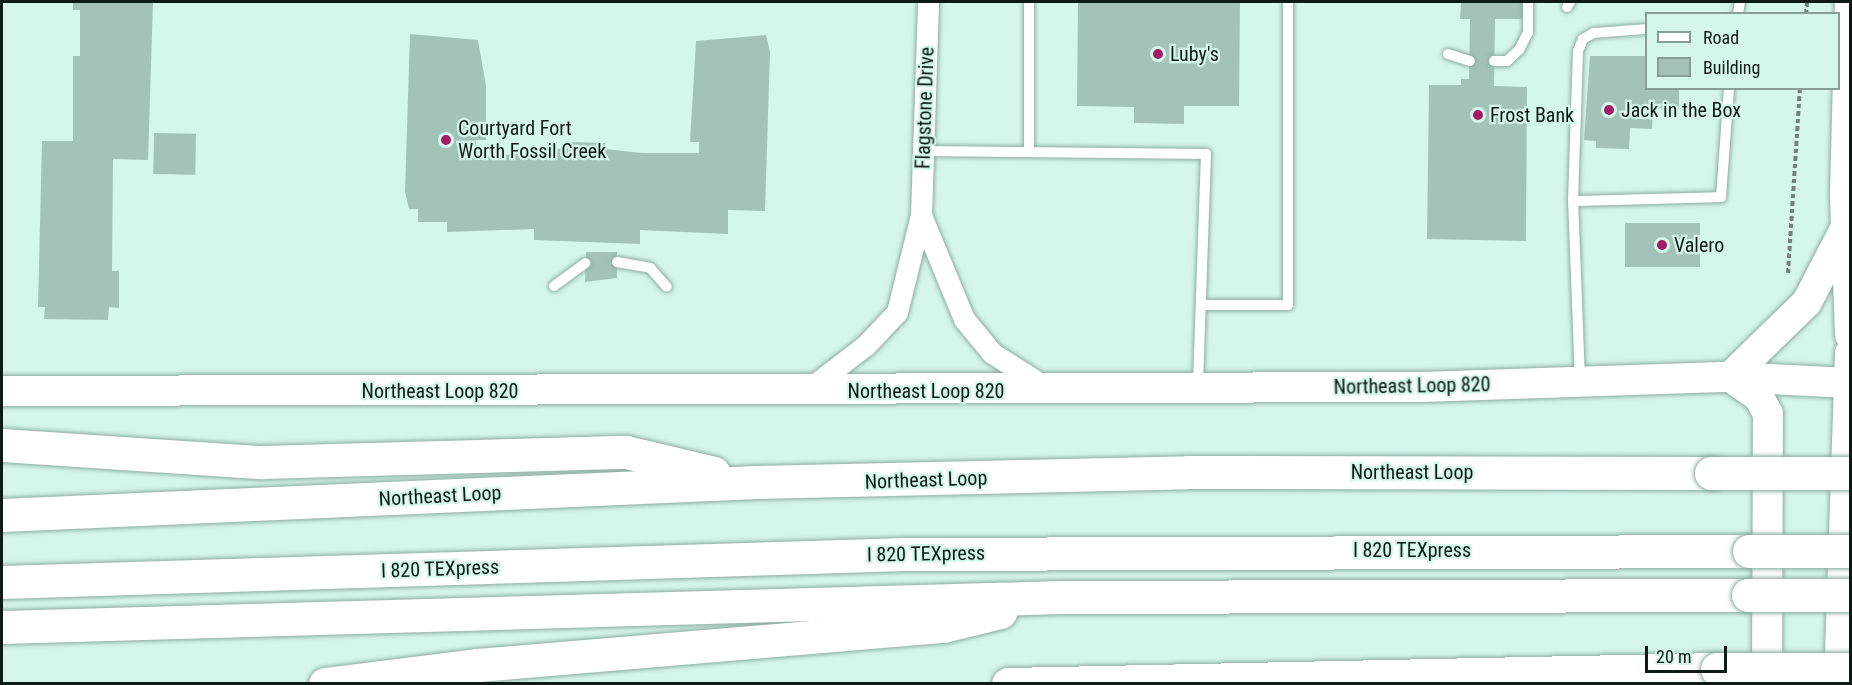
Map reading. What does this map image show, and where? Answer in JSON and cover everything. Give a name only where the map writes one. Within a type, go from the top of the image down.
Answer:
[{"type":"highway","points":[[2,446],[261,462],[626,452],[756,482]]},
{"type":"highway","name":"Northeast Loop","points":[[2,515],[756,482],[1188,472],[1851,472]]},
{"type":"highway","name":"I 820 TEXpress","points":[[2,582],[906,554],[1851,551]]},
{"type":"highway","points":[[2,627],[1061,597],[1851,595]]},
{"type":"highway","points":[[325,684],[477,664],[943,626],[1061,597]]},
{"type":"highway","points":[[1008,684],[1717,669],[1851,669]]},
{"type":"main road","points":[[1850,2],[1846,227],[1851,335]]},
{"type":"main road","points":[[1767,684],[1768,414],[1759,397],[1730,376],[1807,302],[1846,227]]},
{"type":"main road","points":[[1839,684],[1851,353]]},
{"type":"main road","name":"Northeast Loop 820","points":[[2,391],[1050,390],[1580,382],[1730,376],[1850,383]]},
{"type":"street","name":"Flagstone Drive","points":[[806,392],[866,345],[897,312],[921,215],[925,151],[928,2]]},
{"type":"street","name":"Flagstone Drive","points":[[921,215],[964,319],[992,353],[1050,390]]},
{"type":"lane","points":[[1029,2],[1029,152]]},
{"type":"lane","points":[[1201,305],[1288,305],[1288,2]]},
{"type":"lane","points":[[1494,61],[1507,61],[1519,50],[1528,32],[1528,2]]},
{"type":"lane","points":[[1580,382],[1573,201],[1582,39],[1609,29],[1645,29]]},
{"type":"lane","points":[[1448,54],[1470,61]]},
{"type":"lane","points":[[1573,201],[1721,196],[1729,90]]},
{"type":"lane","points":[[925,151],[1206,154],[1198,388]]},
{"type":"lane","points":[[618,262],[650,268],[667,286]]},
{"type":"lane","points":[[554,286],[586,263]]},
{"type":"path","points":[[1782,283],[1788,273],[1800,90]]},
{"type":"building","points":[[73,2],[153,2],[148,160],[113,159],[112,271],[119,271],[119,308],[109,307],[108,320],[44,319],[45,307],[38,307],[42,141],[73,141],[73,56],[80,56],[80,10],[73,10]]},
{"type":"building","name":"Luby's","points":[[1078,2],[1240,2],[1239,106],[1184,106],[1184,124],[1134,123],[1134,107],[1077,106]]},
{"type":"building","name":"Frost Bank","points":[[1461,2],[1523,2],[1523,19],[1495,19],[1494,86],[1527,87],[1526,241],[1427,239],[1429,85],[1461,85],[1461,79],[1469,79],[1470,19],[1460,19]]},
{"type":"building","name":"Courtyard Fort Worth Fossil Creek","points":[[410,34],[478,40],[486,86],[486,140],[476,140],[476,158],[567,148],[567,142],[605,143],[605,149],[642,153],[699,153],[699,142],[690,142],[696,41],[766,35],[770,52],[765,211],[728,210],[728,234],[640,230],[640,244],[534,240],[534,229],[447,232],[447,222],[418,222],[418,209],[409,209],[405,192]]},
{"type":"building","points":[[1590,56],[1645,56],[1645,90],[1679,90],[1679,109],[1653,108],[1652,129],[1630,128],[1629,149],[1596,148],[1596,141],[1584,140]]},
{"type":"building","points":[[154,133],[196,134],[195,175],[153,174]]},
{"type":"building","name":"Valero","points":[[1625,223],[1700,223],[1700,267],[1625,267]]},
{"type":"building","points":[[586,252],[617,252],[617,278],[585,282]]},
{"type":"place","name":"Luby's","points":[[1158,54]]},
{"type":"place","name":"Jack in the Box","points":[[1609,110]]},
{"type":"place","name":"Frost Bank","points":[[1478,115]]},
{"type":"place","name":"Courtyard Fort Worth Fossil Creek","points":[[446,140]]},
{"type":"place","name":"Valero","points":[[1662,245]]}]
